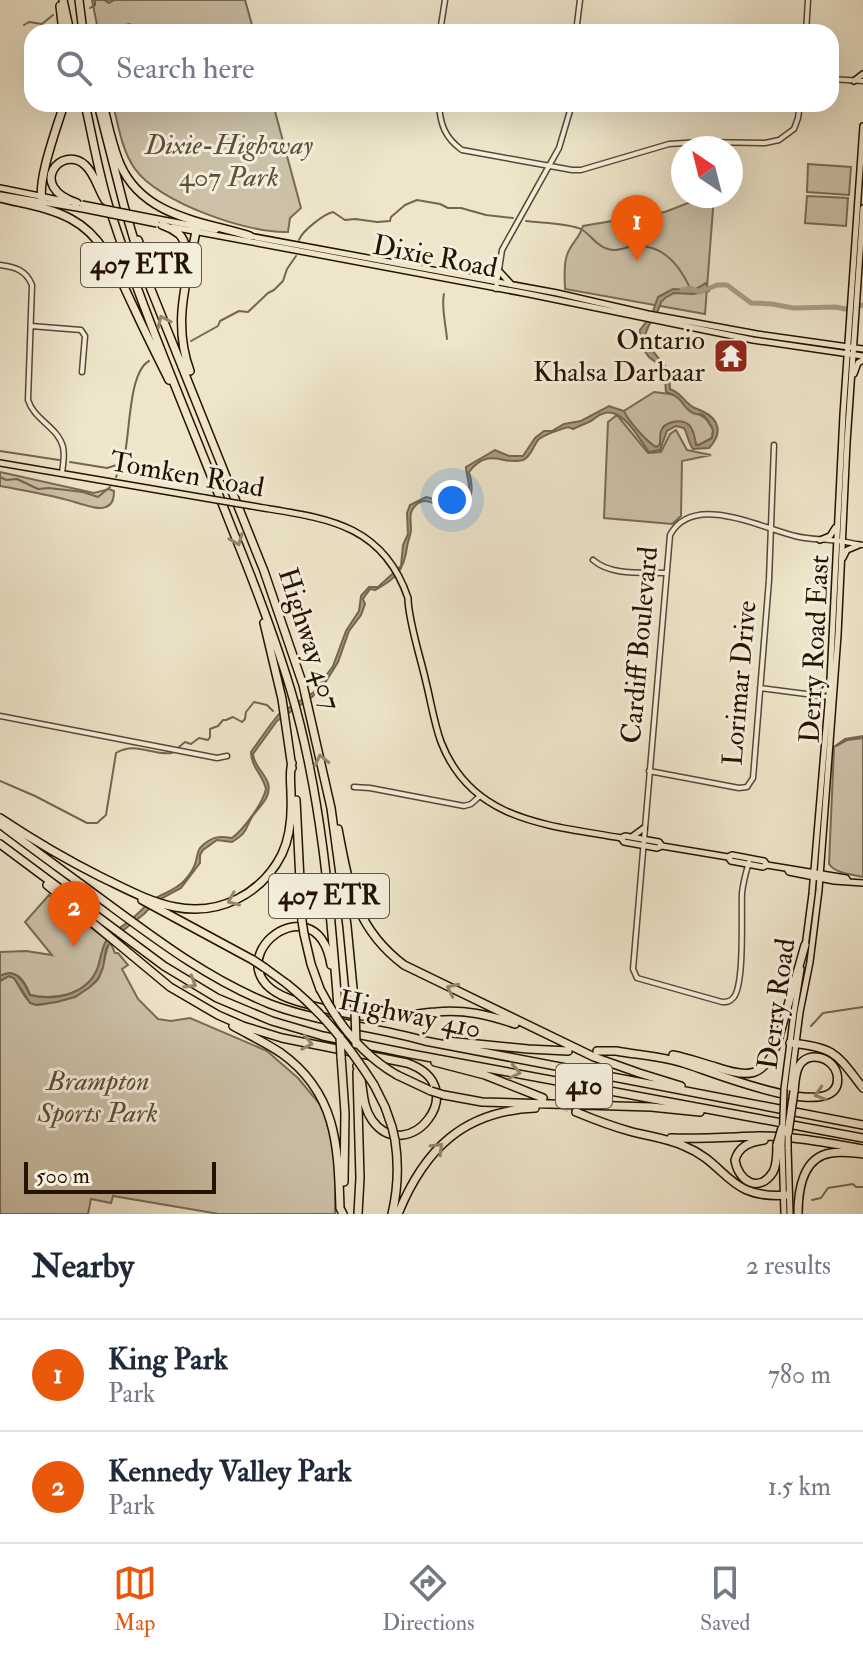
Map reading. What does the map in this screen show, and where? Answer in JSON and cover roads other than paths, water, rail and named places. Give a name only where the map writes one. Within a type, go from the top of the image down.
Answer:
[{"type":"highway","points":[[62,0],[62,24]]},
{"type":"highway","points":[[62,0],[68,24]]},
{"type":"highway","points":[[79,0],[82,24]]},
{"type":"highway","points":[[41,200],[49,154],[62,112]]},
{"type":"highway","name":"Highway 407","points":[[87,112],[109,205],[139,293],[263,605],[299,720],[313,786],[331,909],[345,1113],[343,1214]]},
{"type":"highway","points":[[103,112],[119,162],[141,193],[174,215],[250,236]]},
{"type":"highway","name":"Highway 407","points":[[103,112],[124,206],[142,267],[264,571],[310,712],[331,808],[355,1009],[360,1178],[358,1214]]},
{"type":"highway","points":[[80,206],[61,197],[52,185],[53,170],[67,159],[78,160],[87,167],[109,205]]},
{"type":"highway","points":[[0,196],[70,218],[97,240],[115,268],[187,416]]},
{"type":"highway","points":[[124,206],[148,260],[157,268],[170,268],[183,258],[185,245],[177,232],[159,222]]},
{"type":"highway","points":[[194,229],[181,311],[181,339],[204,419]]},
{"type":"highway","points":[[263,605],[262,614],[282,699],[292,763],[304,934],[320,989],[349,1035],[370,1056],[397,1075],[431,1091],[482,1102],[574,1108],[627,1131],[689,1148],[746,1190],[771,1196],[785,1195]]},
{"type":"highway","points":[[162,907],[217,907],[243,896],[264,880],[279,860],[288,838],[292,763]]},
{"type":"highway","points":[[331,808],[336,814],[355,903],[368,928],[388,952],[413,971],[616,1066],[722,1097]]},
{"type":"highway","points":[[0,821],[48,850],[162,907],[253,960],[312,1005],[338,1033],[374,1085],[385,1107],[399,1161],[395,1214]]},
{"type":"highway","name":"Highway 410","points":[[0,821],[139,928],[196,967],[272,1004],[315,1018],[515,1059],[863,1125]]},
{"type":"highway","points":[[0,844],[36,871],[45,883],[108,930],[119,944],[159,979],[296,1065],[312,1083],[327,1109],[334,1131],[343,1214]]},
{"type":"highway","points":[[337,988],[328,952],[322,940],[312,932],[301,927],[289,927],[272,934],[264,944],[259,959],[262,979],[277,994],[300,1002],[382,1017],[440,1011],[469,1012],[547,1035]]},
{"type":"highway","name":"Highway 410","points":[[108,930],[127,938],[190,983],[244,1010],[310,1033],[863,1138]]},
{"type":"highway","points":[[597,1051],[665,1054],[735,1074],[759,1071],[769,1063],[777,1044],[805,945]]},
{"type":"highway","points":[[183,996],[218,1015],[262,1032],[417,1067],[431,1080],[436,1094],[430,1120],[406,1134],[394,1134],[377,1126],[366,1108],[357,1062]]},
{"type":"highway","points":[[411,1037],[568,1051]]},
{"type":"highway","points":[[793,1043],[820,1047],[837,1056],[863,1088]]},
{"type":"highway","points":[[616,1051],[663,1058],[765,1090],[810,1098],[824,1096],[833,1090],[837,1077],[828,1060],[811,1057],[804,1060],[798,1069],[790,1090],[785,1130],[782,1146],[774,1170],[766,1179],[752,1183],[739,1175],[735,1160],[741,1148],[759,1141],[797,1139]]},
{"type":"highway","points":[[411,1054],[495,1079],[543,1098]]},
{"type":"highway","points":[[395,1214],[423,1165],[438,1147],[475,1121],[498,1113],[515,1109],[651,1107],[758,1119]]},
{"type":"highway","points":[[657,1138],[757,1136],[797,1139],[863,1152]]},
{"type":"highway","points":[[798,1214],[803,1178],[815,1160],[833,1152],[863,1152]]},
{"type":"main road","points":[[854,81],[863,74]]},
{"type":"main road","name":"Derry Road East","points":[[790,1090],[793,1043],[816,928],[819,890],[815,858],[831,697],[851,379],[851,330],[861,207],[863,126]]},
{"type":"main road","name":"Dixie Road","points":[[0,188],[41,200]]},
{"type":"main road","name":"Dixie Road","points":[[0,196],[80,206],[497,286],[511,285],[587,299],[647,316]]},
{"type":"main road","name":"Dixie Road","points":[[194,229],[250,236],[753,340],[832,352],[863,348]]},
{"type":"main road","points":[[499,271],[511,285]]},
{"type":"main road","name":"Dixie Road","points":[[660,319],[832,344],[863,358]]},
{"type":"main road","points":[[832,344],[851,330],[863,348]]},
{"type":"main road","name":"Derry Road East","points":[[809,925],[812,894],[822,863],[840,563],[837,523],[846,369],[850,350]]},
{"type":"main road","points":[[832,352],[846,369]]},
{"type":"main road","points":[[851,379],[863,358]]},
{"type":"main road","name":"Tomken Road","points":[[0,463],[329,520],[349,528],[363,537],[392,567],[400,580],[441,742],[461,776],[480,796],[515,817],[532,821],[621,838],[632,837],[657,848],[662,846],[728,857],[732,855],[749,861],[764,861],[767,865],[786,868],[789,872],[846,878],[863,883]]},
{"type":"main road","points":[[820,540],[830,536],[837,523]]},
{"type":"main road","points":[[840,563],[847,550],[861,545]]},
{"type":"main road","points":[[817,695],[825,690],[830,680]]},
{"type":"main road","points":[[632,837],[644,828]]},
{"type":"main road","name":"Tomken Road","points":[[621,838],[624,842],[643,842]]},
{"type":"main road","points":[[812,894],[809,882],[801,872],[815,858]]},
{"type":"main road","points":[[819,890],[832,878],[822,863]]},
{"type":"main road","name":"Derry Road","points":[[793,1043],[794,1012],[809,925]]},
{"type":"main road","points":[[782,1146],[787,1214]]},
{"type":"street","points":[[441,24],[445,0]]},
{"type":"street","points":[[577,24],[580,0]]},
{"type":"street","points":[[806,24],[808,0]]},
{"type":"street","points":[[839,80],[863,81]]},
{"type":"street","points":[[440,112],[445,133],[462,150],[565,170],[581,170],[683,142],[765,143],[779,140],[794,129],[799,112]]},
{"type":"street","points":[[497,286],[502,250],[559,148],[570,112]]},
{"type":"street","points":[[0,265],[19,269],[29,278],[33,289],[28,400],[33,412],[61,442],[64,451],[62,473]]},
{"type":"street","points":[[31,326],[71,328],[83,332],[82,372]]},
{"type":"street","name":"Lorimar Drive","points":[[649,771],[739,788],[750,784],[753,778],[769,581],[774,445]]},
{"type":"street","name":"Cardiff Boulevard","points":[[749,861],[742,895],[741,958],[734,998],[722,1002],[641,980],[634,974],[670,535],[688,517],[700,514],[729,516],[801,538],[861,545]]},
{"type":"street","points":[[593,560],[599,566],[624,571],[666,573]]},
{"type":"street","points":[[760,688],[831,697]]},
{"type":"street","points":[[0,716],[217,758],[227,756]]},
{"type":"street","points":[[354,787],[464,806],[480,796]]},
{"type":"waterway","points":[[90,8],[95,5],[95,0]]},
{"type":"waterway","points":[[104,0],[109,3],[114,0]]},
{"type":"waterway","points":[[42,24],[53,15]]},
{"type":"waterway","points":[[26,24],[42,24]]},
{"type":"waterway","points":[[299,240],[314,223],[333,212],[345,220],[390,221],[405,205],[417,200],[513,218]]},
{"type":"waterway","points":[[526,221],[575,227],[608,249],[640,246],[659,250],[674,262],[690,288]]},
{"type":"waterway","points":[[191,341],[239,311],[248,312],[283,281],[296,256]]},
{"type":"waterway","points":[[682,290],[690,288],[700,292],[717,285],[727,285],[751,303],[793,308],[845,309],[863,305]]},
{"type":"waterway","points":[[444,294],[447,339]]},
{"type":"waterway","points":[[116,477],[124,456],[134,389],[142,367],[149,361]]},
{"type":"waterway","points":[[0,451],[59,460]]},
{"type":"waterway","points":[[70,462],[107,468],[120,464]]},
{"type":"waterway","points":[[0,477],[17,479],[38,489],[83,492],[98,497],[110,487]]},
{"type":"waterway","points":[[179,747],[199,738],[208,740],[210,729],[223,720],[233,717],[242,722],[254,702],[267,705],[273,711]]},
{"type":"waterway","points":[[836,746],[847,740],[863,738]]},
{"type":"waterway","points":[[0,781],[87,823],[97,823],[106,815],[116,753],[130,748],[172,753]]},
{"type":"waterway","points":[[811,1026],[823,1013],[863,1007]]},
{"type":"waterway","points":[[812,1200],[821,1198],[828,1188],[853,1184],[863,1187]]},
{"type":"tunnel","points":[[543,1098],[576,1112]]},
{"type":"place","name":"King Park","points":[[637,261]]},
{"type":"place","name":"Ontario Khalsa Darbaar","points":[[731,356]]},
{"type":"place","name":"Kennedy Valley Park","points":[[74,947]]},
{"type":"park label","name":"Dixie-Highway 407 Park","points":[[229,161]]},
{"type":"park label","name":"Brampton Sports Park","points":[[98,1097]]}]
